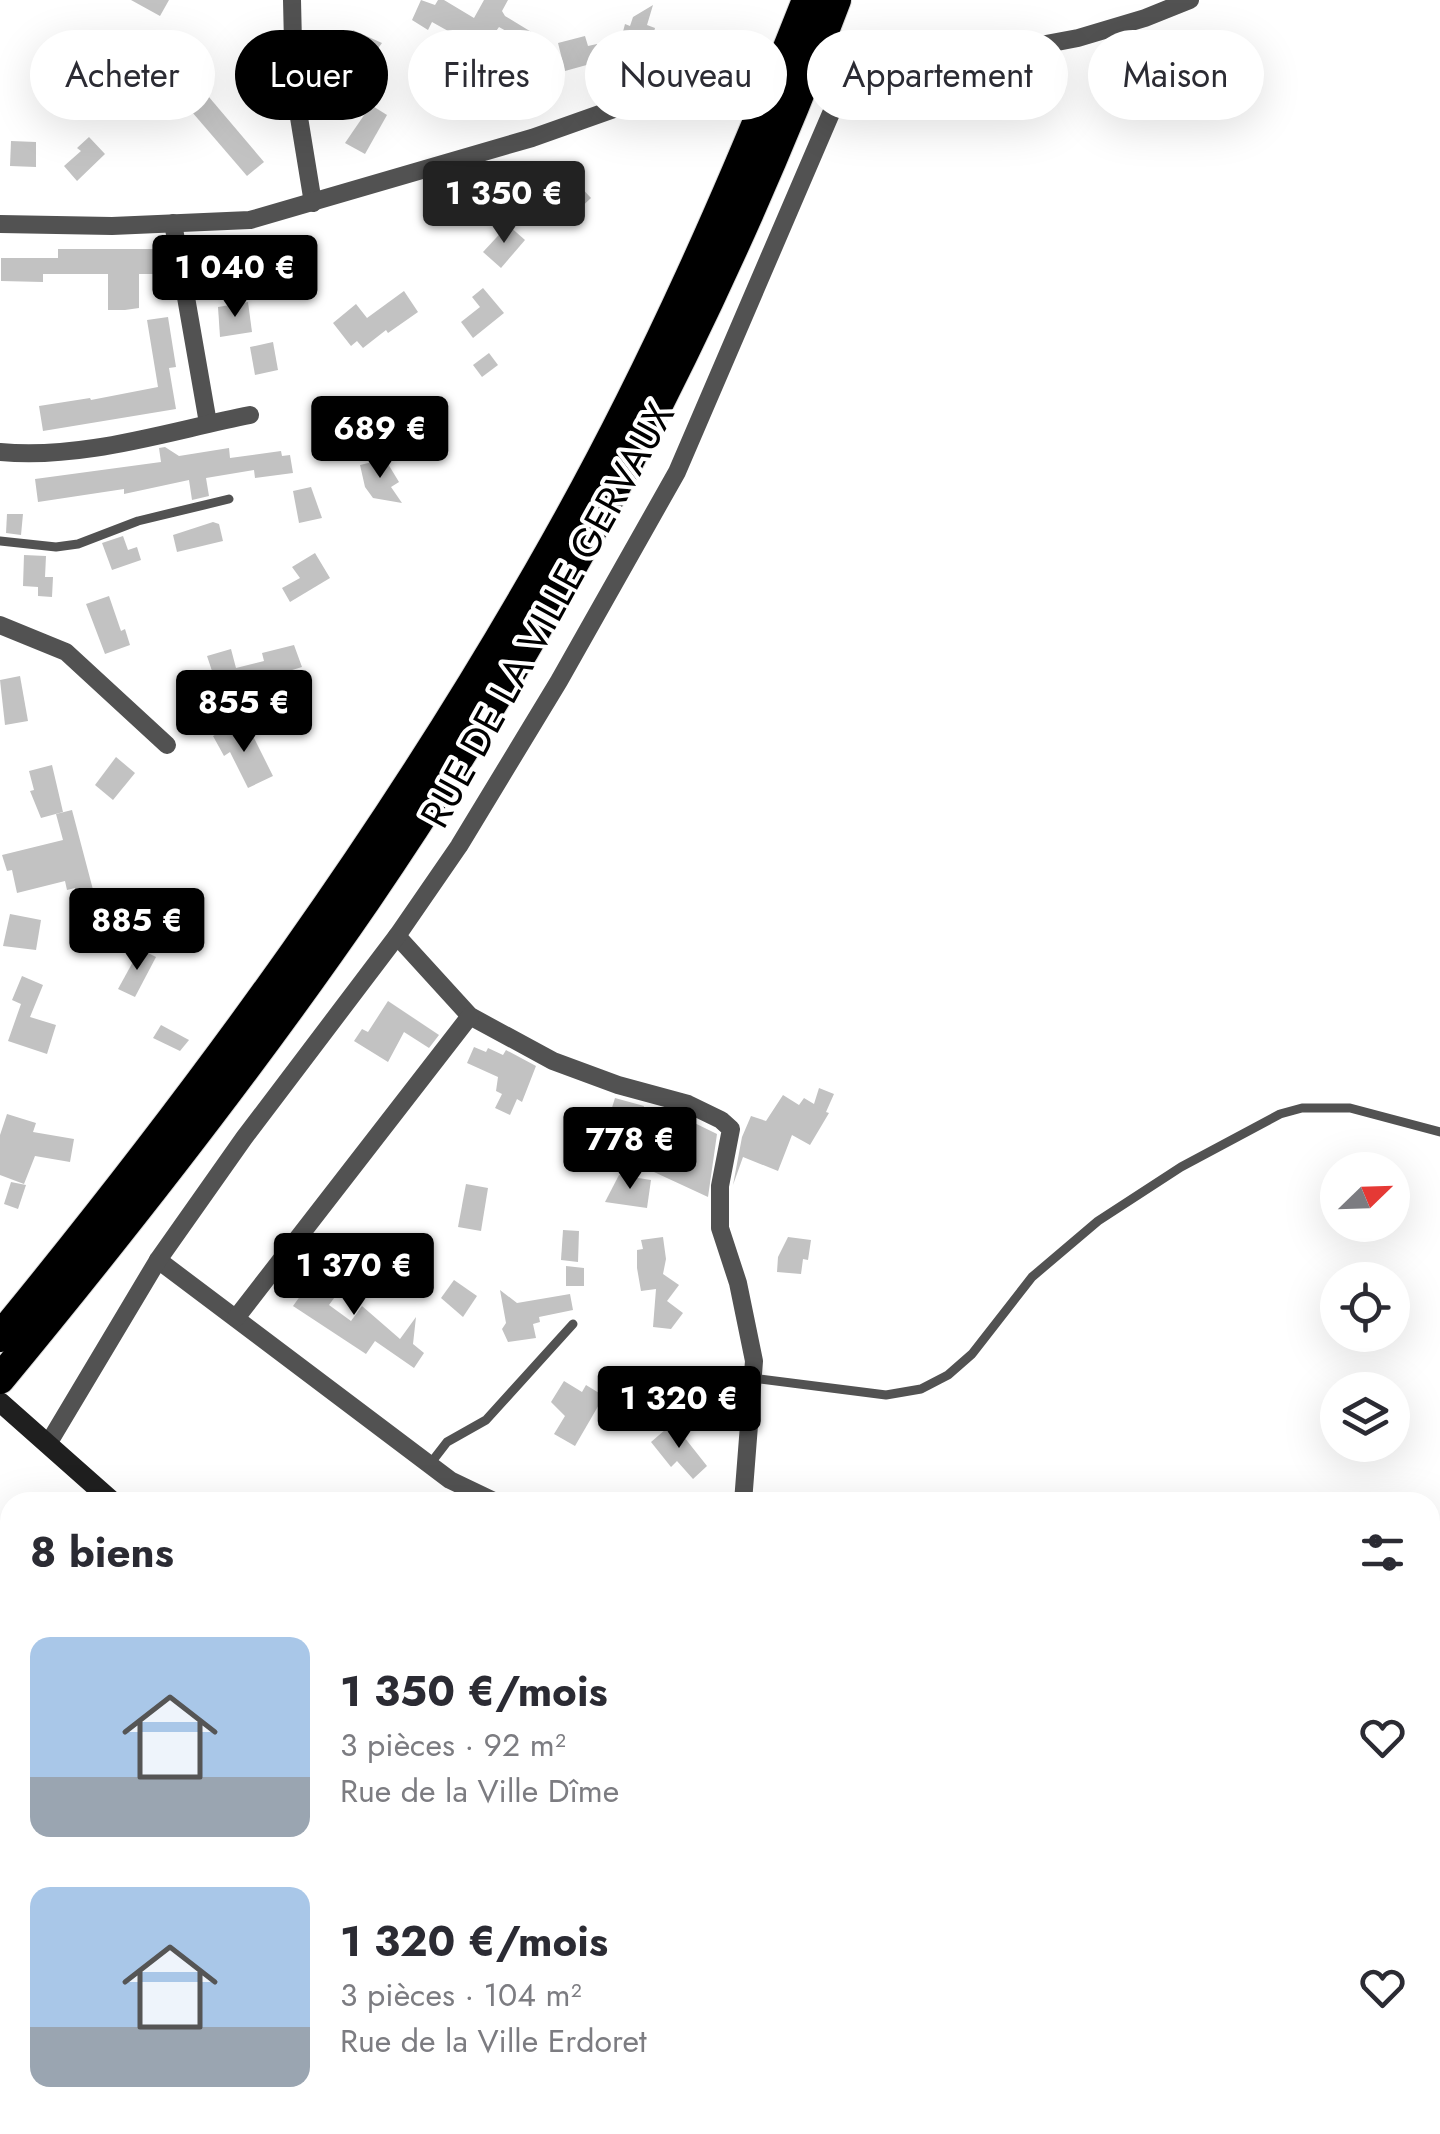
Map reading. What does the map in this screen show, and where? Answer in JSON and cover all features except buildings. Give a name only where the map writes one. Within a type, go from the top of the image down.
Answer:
[{"type":"highway","points":[[0,1337],[100,1215],[282,974],[414,777],[486,661],[556,542],[651,355],[764,110],[807,0]]},
{"type":"highway","points":[[0,1379],[188,1146],[271,1034],[367,898],[490,706],[599,514],[707,304],[760,188],[836,0]]},
{"type":"main road","points":[[0,1402],[102,1492]]},
{"type":"street","points":[[292,0],[294,87],[313,203]]},
{"type":"street","name":"RUE DE LA VILLE GERVAUX","points":[[43,1440],[158,1260],[459,846],[559,681],[676,472],[844,83],[879,65],[946,63],[1078,38],[1190,0]]},
{"type":"street","points":[[0,224],[250,220],[585,119]]},
{"type":"street","points":[[173,223],[208,423]]},
{"type":"street","points":[[0,452],[30,455],[82,449],[250,415]]},
{"type":"street","points":[[0,626],[66,652],[166,744]]},
{"type":"street","points":[[397,936],[470,1016],[553,1061],[618,1085],[688,1104],[731,1129],[720,1186],[720,1228],[738,1283],[754,1361],[744,1492]]},
{"type":"street","points":[[236,1318],[470,1016]]},
{"type":"street","points":[[158,1260],[450,1480],[475,1492]]},
{"type":"lane","points":[[0,541],[56,547],[78,544],[138,522],[229,499]]},
{"type":"lane","points":[[752,1378],[886,1395],[921,1389],[948,1375],[972,1354],[1032,1276],[1098,1221],[1181,1167],[1280,1114],[1302,1108],[1350,1108],[1440,1132]]},
{"type":"lane","points":[[430,1465],[447,1442],[486,1420],[573,1324]]}]
